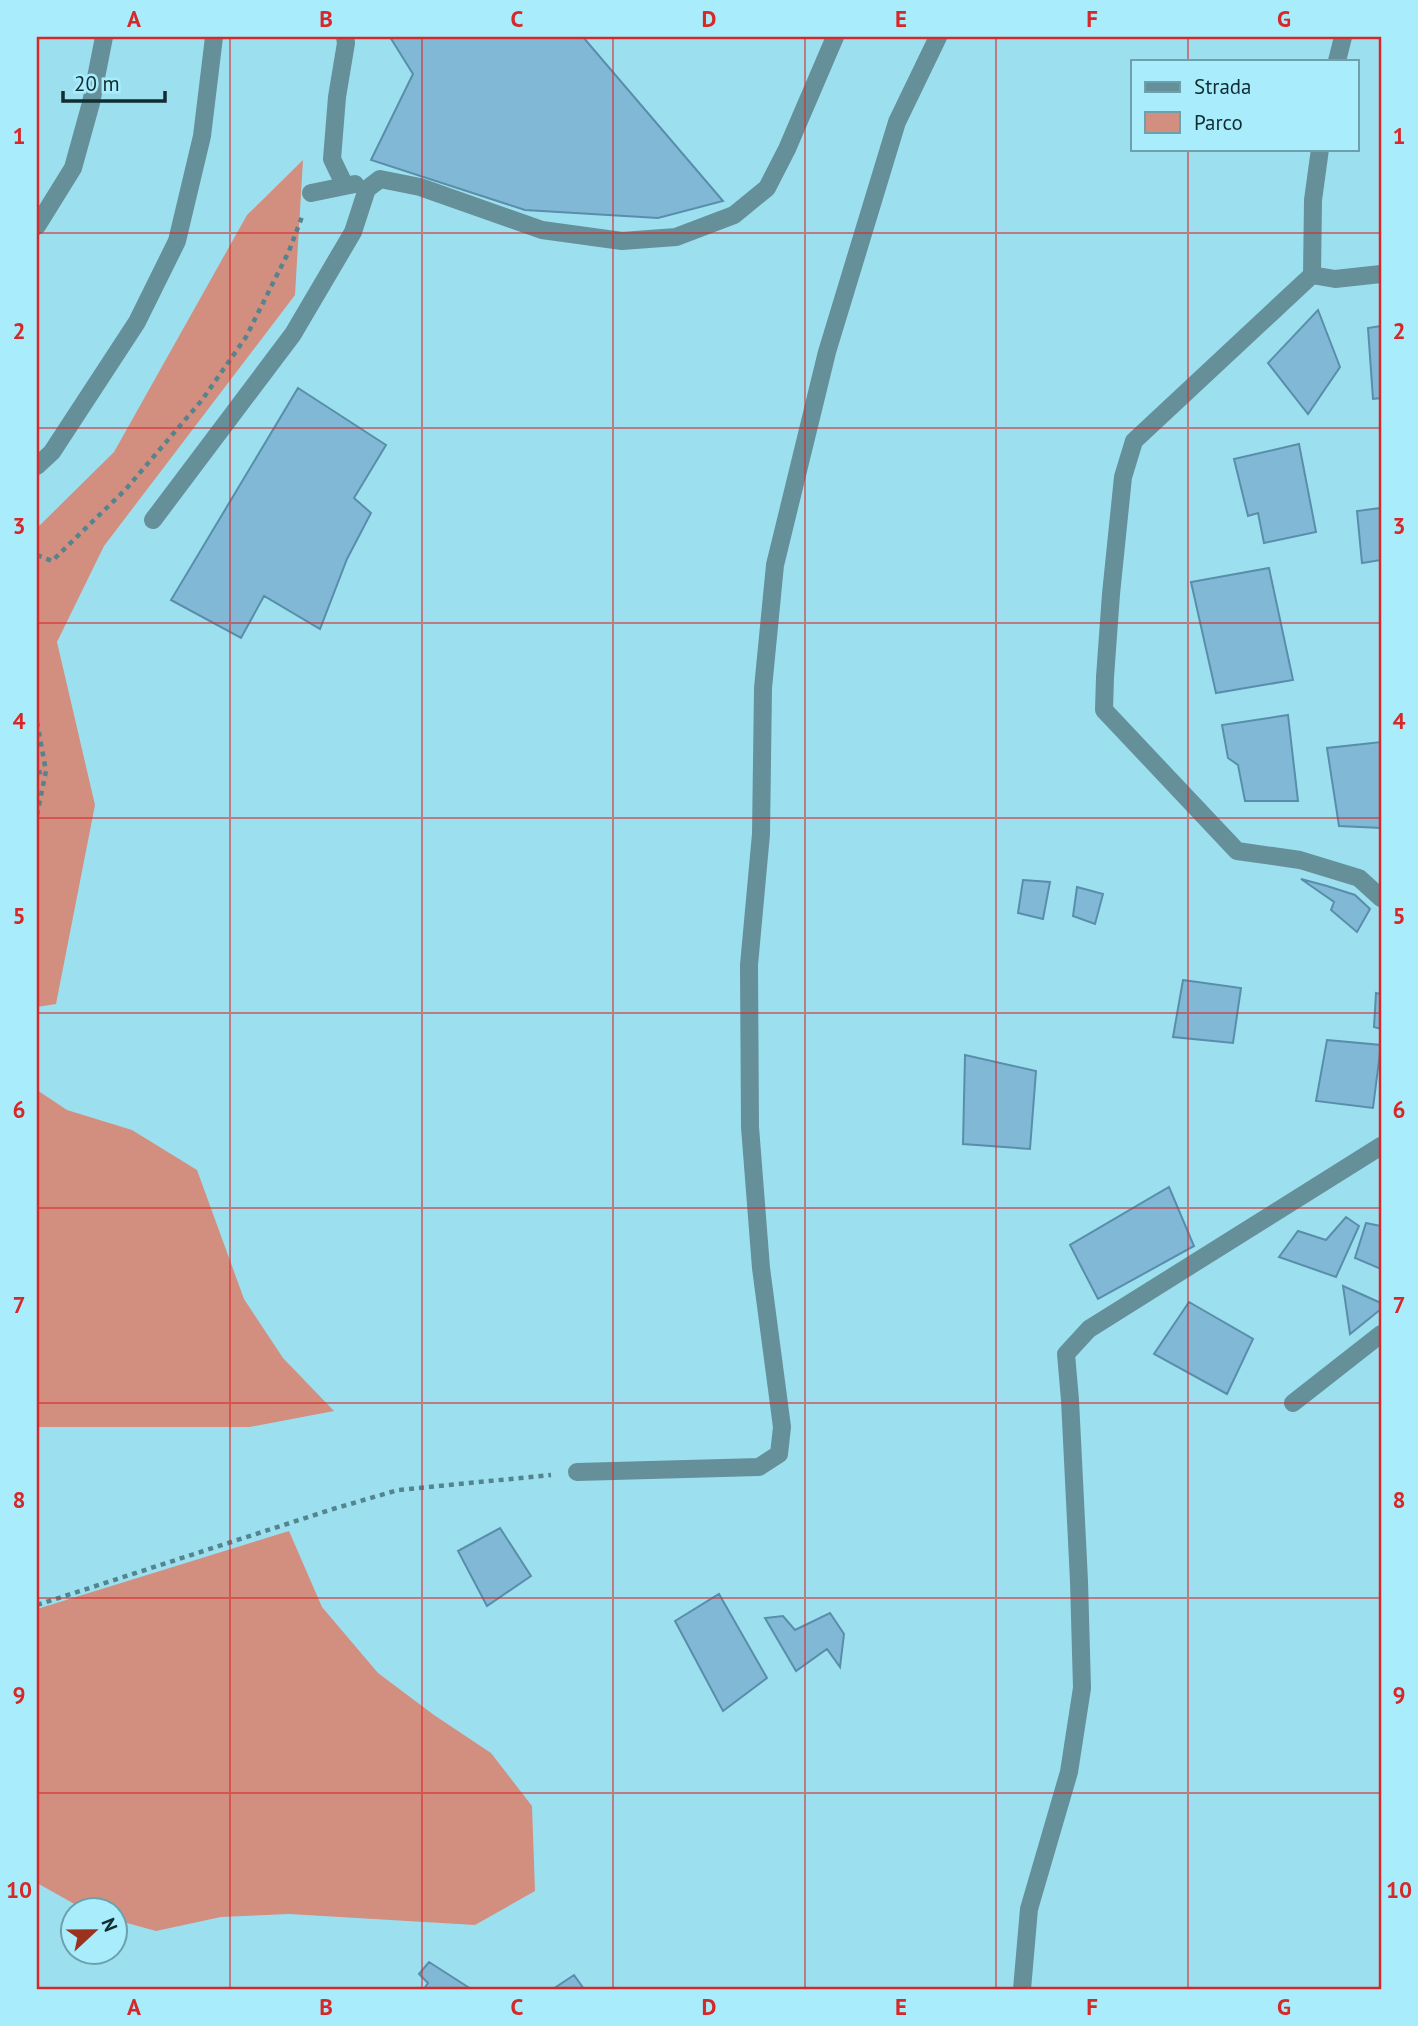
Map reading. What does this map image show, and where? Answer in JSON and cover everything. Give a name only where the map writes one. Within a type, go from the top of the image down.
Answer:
[{"type":"street","points":[[37,226],[73,168],[91,103],[104,37]]},
{"type":"street","points":[[37,466],[52,452],[137,322],[177,241],[202,136],[214,37]]},
{"type":"street","points":[[345,37],[332,159],[345,186]]},
{"type":"street","points":[[311,193],[380,179],[420,187],[542,230],[622,241],[676,237],[734,215],[767,188],[787,149],[835,37]]},
{"type":"street","points":[[577,1472],[759,1467],[779,1454],[782,1426],[761,1268],[750,1127],[749,965],[761,834],[763,688],[775,565],[827,352],[897,122],[938,37]]},
{"type":"street","points":[[1337,60],[1343,37]]},
{"type":"street","points":[[1320,150],[1313,200],[1312,275],[1134,440],[1123,477],[1111,594],[1104,710],[1237,851],[1300,860],[1359,878],[1381,898]]},
{"type":"street","points":[[153,520],[293,334],[353,232],[367,189],[380,179]]},
{"type":"street","points":[[1312,275],[1335,279],[1381,274]]},
{"type":"street","points":[[1022,1989],[1029,1909],[1069,1772],[1082,1688],[1066,1354],[1089,1329],[1381,1146]]},
{"type":"street","points":[[1293,1403],[1381,1334]]},
{"type":"path","points":[[37,555],[52,561],[126,489],[202,400],[246,337],[289,251],[311,193]]},
{"type":"path","points":[[37,722],[46,771],[37,815]]},
{"type":"path","points":[[37,773],[46,771]]},
{"type":"path","points":[[37,1605],[398,1490],[577,1472]]},
{"type":"green space","points":[[303,160],[295,295],[104,546],[57,642],[95,805],[56,1004],[37,1007],[37,528],[114,452],[247,215]]},
{"type":"green space","points":[[37,1090],[67,1110],[132,1130],[197,1170],[244,1299],[283,1358],[334,1411],[250,1427],[37,1427]]},
{"type":"green space","points":[[289,1531],[322,1607],[378,1673],[491,1753],[532,1806],[535,1891],[475,1925],[289,1914],[221,1917],[156,1931],[130,1924],[130,1896],[60,1896],[37,1883],[37,1609]]},
{"type":"building","points":[[390,37],[583,37],[723,201],[658,218],[525,210],[371,160],[413,74]]},
{"type":"building","points":[[1318,310],[1340,367],[1308,414],[1268,363]]},
{"type":"building","points":[[1381,326],[1381,398],[1373,399],[1368,328]]},
{"type":"building","points":[[298,388],[386,445],[354,498],[371,513],[347,559],[320,629],[264,596],[241,638],[171,600]]},
{"type":"building","points":[[1299,444],[1316,532],[1264,543],[1258,513],[1248,516],[1234,459]]},
{"type":"building","points":[[1381,508],[1381,560],[1362,563],[1357,511]]},
{"type":"building","points":[[1269,568],[1293,680],[1216,693],[1191,582]]},
{"type":"building","points":[[1288,715],[1298,801],[1245,801],[1238,765],[1228,758],[1222,725]]},
{"type":"building","points":[[1381,742],[1381,828],[1339,826],[1327,748]]},
{"type":"building","points":[[1301,879],[1355,895],[1370,909],[1357,932],[1331,910],[1334,902]]},
{"type":"building","points":[[1023,880],[1050,882],[1043,919],[1018,913]]},
{"type":"building","points":[[1077,887],[1103,894],[1095,924],[1073,916]]},
{"type":"building","points":[[1183,980],[1241,988],[1233,1043],[1173,1037]]},
{"type":"building","points":[[1376,993],[1381,994],[1381,1029],[1374,1027]]},
{"type":"building","points":[[1327,1040],[1381,1045],[1373,1108],[1316,1101]]},
{"type":"building","points":[[965,1055],[1036,1071],[1030,1149],[963,1144]]},
{"type":"building","points":[[1169,1187],[1194,1246],[1098,1299],[1070,1245]]},
{"type":"building","points":[[1346,1217],[1359,1226],[1336,1277],[1279,1257],[1298,1231],[1326,1240]]},
{"type":"building","points":[[1366,1223],[1381,1226],[1381,1269],[1355,1258]]},
{"type":"building","points":[[1343,1286],[1381,1303],[1381,1309],[1350,1334]]},
{"type":"building","points":[[1189,1302],[1253,1339],[1227,1394],[1154,1354]]},
{"type":"building","points":[[500,1528],[531,1576],[487,1606],[458,1551]]},
{"type":"building","points":[[719,1594],[767,1678],[723,1711],[675,1621]]},
{"type":"building","points":[[830,1613],[844,1634],[840,1667],[827,1649],[796,1671],[765,1618],[783,1616],[795,1630]]},
{"type":"building","points":[[429,1962],[471,1989],[424,1989],[428,1983],[419,1974]]},
{"type":"building","points":[[574,1975],[584,1989],[553,1989]]}]
